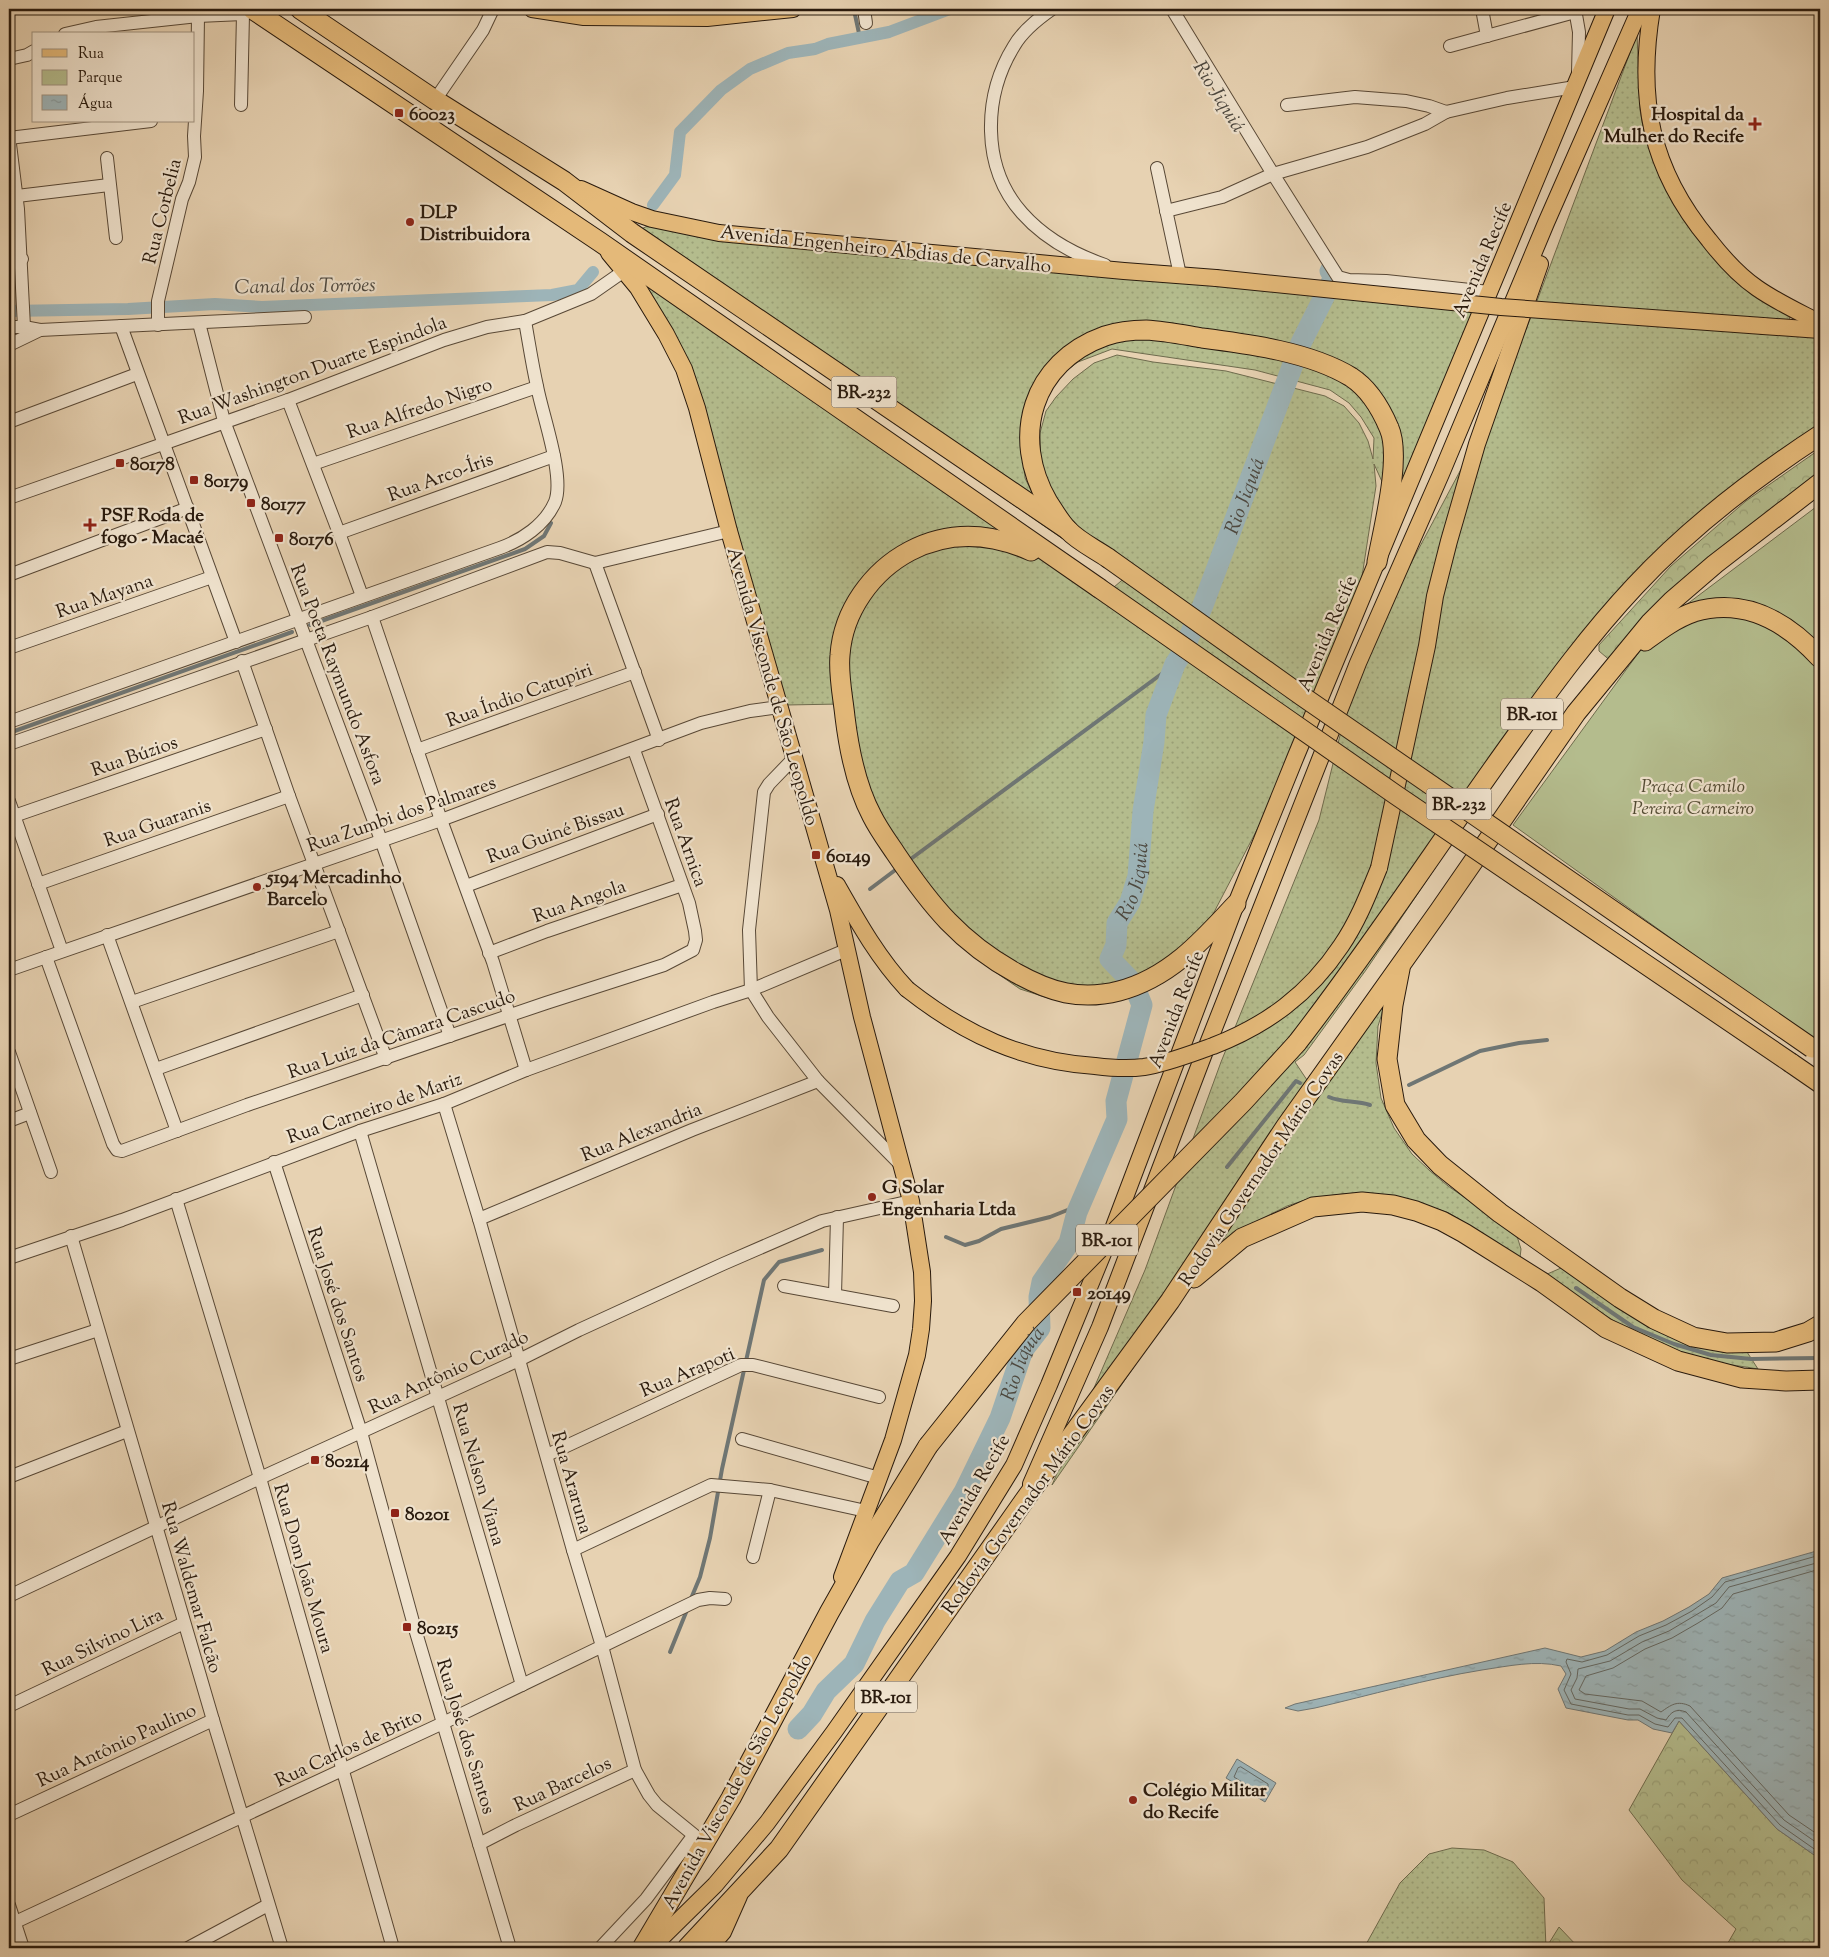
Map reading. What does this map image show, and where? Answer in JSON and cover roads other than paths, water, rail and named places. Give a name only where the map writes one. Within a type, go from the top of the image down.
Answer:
[{"type":"highway","name":"Avenida Engenheiro Abdias de Carvalho","points":[[300,9],[435,100],[564,181],[639,238],[1068,530]]},
{"type":"highway","name":"BR-232","points":[[247,11],[600,242],[1412,806],[1820,1083]]},
{"type":"highway","points":[[1068,530],[1044,495],[1035,475],[1030,452],[1032,411],[1042,387],[1057,366],[1086,344],[1107,335],[1145,330],[1235,342],[1287,353],[1336,369],[1353,379],[1367,392],[1375,402],[1390,429],[1394,448],[1391,480],[1377,562]]},
{"type":"highway","name":"Rodovia Governador Mário Covas","points":[[928,1446],[1026,1323],[1243,1102],[1297,1043],[1330,1000],[1561,674],[1599,627],[1650,571],[1703,522],[1772,468],[1820,435]]},
{"type":"highway","name":"Rodovia Governador Mário Covas","points":[[741,1892],[779,1849],[1026,1498],[1170,1301],[1286,1126],[1576,714],[1650,623],[1694,581],[1820,483]]},
{"type":"highway","name":"BR-232","points":[[1068,530],[1294,690],[1818,1052]]},
{"type":"highway","points":[[1078,575],[1003,540],[958,536],[935,540],[904,555],[887,567],[857,600],[848,620],[840,655],[848,737],[854,767],[872,816],[922,892],[947,921],[978,950],[1028,979],[1066,994],[1095,995],[1110,993],[1133,987],[1155,976],[1172,966],[1200,943],[1236,904]]},
{"type":"highway","points":[[1623,656],[1680,618],[1694,612],[1727,607],[1763,615],[1778,622],[1799,636],[1820,658]]},
{"type":"highway","points":[[1401,964],[1400,978],[1390,1022],[1387,1059],[1395,1105],[1416,1140],[1440,1165],[1500,1213],[1620,1298],[1654,1319],[1693,1337],[1727,1343],[1776,1342],[1808,1332],[1820,1325]]},
{"type":"highway","points":[[1170,1301],[1211,1262],[1242,1238],[1276,1222],[1313,1207],[1362,1202],[1392,1205],[1433,1218],[1464,1233],[1542,1282],[1606,1328],[1678,1361],[1742,1378],[1786,1381],[1820,1380]]},
{"type":"highway","name":"Avenida Visconde de São Leopoldo","points":[[642,1948],[699,1840],[869,1542],[928,1446]]},
{"type":"highway","name":"BR-101","points":[[688,1948],[741,1892]]},
{"type":"main road","points":[[532,9],[584,17],[708,18],[753,11],[793,9]]},
{"type":"main road","name":"Avenida Recife","points":[[651,1948],[715,1885],[767,1823],[840,1724],[958,1556],[1014,1465],[1113,1229],[1236,904],[1607,9]]},
{"type":"main road","points":[[1026,1498],[1100,1327],[1204,1051],[1358,663],[1441,474],[1546,223],[1640,9]]},
{"type":"main road","points":[[1652,9],[1646,43],[1646,97],[1652,132],[1676,192],[1700,230],[1729,265],[1764,292],[1820,323]]},
{"type":"main road","points":[[825,864],[872,944],[886,965],[907,989],[938,1013],[971,1032],[1006,1048],[1041,1059],[1069,1065],[1110,1068],[1142,1067],[1172,1061],[1242,1035],[1278,1013],[1300,993],[1329,962],[1347,937],[1360,914],[1379,868],[1427,646],[1435,596],[1477,444],[1540,264],[1617,62]]},
{"type":"main road","name":"Avenida Engenheiro Abdias de Carvalho","points":[[564,181],[632,212],[652,219],[719,233],[1124,272],[1216,278],[1501,307],[1820,330]]},
{"type":"main road","name":"Avenida Visconde de São Leopoldo","points":[[600,242],[638,288],[662,326],[684,369],[697,408],[729,531],[838,910],[846,950],[911,1201],[922,1272],[922,1329],[904,1406],[829,1614]]},
{"type":"main road","points":[[709,1948],[723,1932],[741,1892]]},
{"type":"street","points":[[435,100],[483,30],[493,9]]},
{"type":"street","points":[[864,9],[866,23]]},
{"type":"street","points":[[1052,9],[1014,44],[1005,62],[992,103],[990,125],[996,164],[1013,201],[1033,224],[1070,251],[1124,272]]},
{"type":"street","points":[[1172,9],[1271,175],[1338,277],[1349,280],[1386,280],[1489,292]]},
{"type":"street","points":[[1482,9],[1487,36]]},
{"type":"street","points":[[1166,211],[1222,197],[1271,175],[1367,147],[1425,124],[1446,112],[1576,84],[1578,32],[1575,10],[1450,46]]},
{"type":"street","points":[[74,32],[96,27],[247,11],[241,105]]},
{"type":"street","name":"Rua Corbelia","points":[[195,109],[198,91],[198,16]]},
{"type":"street","points":[[9,59],[32,52]]},
{"type":"street","points":[[1287,105],[1355,97],[1406,101],[1446,112]]},
{"type":"street","points":[[24,322],[24,303],[15,259],[17,196],[9,137],[142,122]]},
{"type":"street","name":"Rua Corbelia","points":[[158,324],[158,301],[182,199],[195,157],[194,122]]},
{"type":"street","points":[[107,158],[116,238]]},
{"type":"street","points":[[1157,168],[1180,275]]},
{"type":"street","points":[[17,196],[109,185]]},
{"type":"street","name":"Rua Washington Duarte Espindola","points":[[9,498],[288,400],[444,340],[487,327],[525,322],[591,294],[624,271]]},
{"type":"street","points":[[9,345],[40,330],[305,317]]},
{"type":"street","points":[[9,327],[24,322],[40,330]]},
{"type":"street","points":[[9,722],[514,543],[525,536],[543,520],[555,501],[558,487],[554,456],[537,387],[525,322]]},
{"type":"street","name":"Rua Poeta Raymundo Asfora","points":[[199,323],[224,421],[381,840],[450,1036]]},
{"type":"street","points":[[121,326],[236,642]]},
{"type":"street","points":[[9,422],[137,374]]},
{"type":"street","name":"Rua Alfredo Nigro","points":[[313,464],[537,387]]},
{"type":"street","points":[[288,400],[340,533],[362,596]]},
{"type":"street","name":"Rua Arco-Íris","points":[[340,533],[554,456]]},
{"type":"street","points":[[9,575],[188,508]]},
{"type":"street","points":[[9,744],[372,617],[547,552],[560,553],[595,563],[729,531]]},
{"type":"street","points":[[595,563],[659,740]]},
{"type":"street","name":"Rua Mayana","points":[[9,648],[212,577]]},
{"type":"street","points":[[372,617],[441,820],[489,953],[526,1070]]},
{"type":"street","points":[[242,661],[289,796],[386,1059]]},
{"type":"street","name":"Rua Índio Catupiri","points":[[417,750],[635,672]]},
{"type":"street","name":"Rua Zumbi dos Palmares","points":[[9,970],[441,820],[634,750],[701,723],[750,711],[779,707]]},
{"type":"street","name":"Rua Búzios","points":[[14,816],[266,729]]},
{"type":"street","name":"Rua Arnica","points":[[634,750],[689,903],[696,931],[694,948]]},
{"type":"street","points":[[795,757],[769,784],[764,792],[749,930],[751,990],[768,1017],[818,1081],[902,1166]]},
{"type":"street","name":"Rua Guaranis","points":[[38,884],[289,796]]},
{"type":"street","points":[[9,801],[62,951]]},
{"type":"street","name":"Rua Guiné Bissau","points":[[466,886],[658,814]]},
{"type":"street","name":"Rua Angola","points":[[489,953],[682,885]]},
{"type":"street","points":[[132,1002],[339,931]]},
{"type":"street","points":[[107,935],[178,1131]]},
{"type":"street","name":"Rua Luiz da Câmara Cascudo","points":[[46,957],[113,1144],[119,1151],[125,1151],[510,1015],[664,965],[691,952],[694,948]]},
{"type":"street","name":"Rua Carneiro de Mariz","points":[[9,1258],[122,1220],[360,1131],[444,1104],[526,1070],[751,990],[846,950]]},
{"type":"street","points":[[156,1069],[362,995]]},
{"type":"street","points":[[9,1052],[51,1172]]},
{"type":"street","name":"Rua Alexandria","points":[[479,1219],[692,1130],[818,1081]]},
{"type":"street","name":"Rua Araruna","points":[[444,1104],[602,1646],[634,1770],[648,1795],[657,1805],[699,1840]]},
{"type":"street","points":[[9,1121],[30,1113]]},
{"type":"street","name":"Rua Nelson Viana","points":[[360,1131],[522,1685]]},
{"type":"street","name":"Rua José dos Santos","points":[[274,1162],[360,1432],[415,1629],[510,1948]]},
{"type":"street","name":"Rua Dom João Moura","points":[[176,1199],[260,1478],[393,1948]]},
{"type":"street","name":"Rua Antônio Curado","points":[[9,1596],[723,1264],[822,1222],[911,1201]]},
{"type":"street","points":[[835,1295],[837,1217]]},
{"type":"street","name":"Rua Waldemar Falcão","points":[[71,1236],[212,1720],[282,1948]]},
{"type":"street","points":[[784,1286],[893,1306]]},
{"type":"street","points":[[9,1359],[98,1330]]},
{"type":"street","name":"Rua Arapoti","points":[[546,1456],[747,1365],[878,1397]]},
{"type":"street","points":[[9,1476],[127,1431]]},
{"type":"street","points":[[742,1439],[879,1478]]},
{"type":"street","points":[[573,1550],[711,1485],[770,1490],[866,1512]]},
{"type":"street","points":[[753,1557],[770,1490]]},
{"type":"street","name":"Rua Carlos de Brito","points":[[12,1923],[443,1723],[698,1600],[710,1598],[725,1599]]},
{"type":"street","name":"Rua Silvino Lira","points":[[9,1706],[184,1623]]},
{"type":"street","name":"Rua Antônio Paulino","points":[[9,1815],[212,1720]]},
{"type":"street","name":"Rua Barcelos","points":[[479,1844],[634,1770]]},
{"type":"street","points":[[600,1948],[699,1840]]},
{"type":"street","points":[[9,1905],[12,1923],[23,1948]]},
{"type":"street","points":[[188,1948],[268,1905]]},
{"type":"water","points":[[1820,1550],[1820,1859],[1777,1829],[1679,1721],[1672,1733],[1653,1729],[1638,1720],[1628,1720],[1566,1708],[1558,1689],[1566,1674],[1561,1666],[1522,1664],[1502,1667],[1440,1678],[1315,1708],[1298,1711],[1285,1708],[1295,1704],[1545,1648],[1581,1657],[1605,1651],[1636,1632],[1663,1621],[1689,1607],[1709,1594],[1722,1578]]},
{"type":"water","points":[[1237,1759],[1276,1783],[1265,1802],[1226,1778]]},
{"type":"waterway","points":[[653,205],[675,175],[680,132],[721,90],[750,69],[788,53],[815,49],[828,44],[889,32],[950,9]]},
{"type":"waterway","points":[[854,10],[860,38]]},
{"type":"waterway","name":"Rio Jiquiá","points":[[798,1729],[812,1714],[826,1691],[854,1664],[875,1621],[900,1581],[914,1573],[964,1492],[1000,1418],[1023,1350],[1040,1328],[1039,1297],[1042,1282],[1069,1243],[1077,1212],[1117,1119],[1116,1101],[1142,1005],[1133,983],[1110,959],[1116,945],[1117,923],[1130,902],[1138,876],[1143,811],[1154,742],[1156,715],[1175,664],[1181,655],[1203,605],[1301,343],[1334,277],[1330,271]]},
{"type":"waterway","name":"Canal dos Torrões","points":[[9,311],[128,309],[215,304],[262,307],[552,295],[578,290],[593,272]]},
{"type":"waterway","points":[[310,625],[525,549],[544,536],[551,523]]},
{"type":"waterway","points":[[9,733],[292,632]]},
{"type":"waterway","points":[[908,861],[1175,664]]},
{"type":"waterway","points":[[870,889],[898,868]]},
{"type":"waterway","points":[[1409,1085],[1480,1051],[1519,1043],[1547,1040]]},
{"type":"waterway","points":[[1227,1167],[1296,1081],[1300,1083]]},
{"type":"waterway","points":[[1329,1097],[1370,1105]]},
{"type":"waterway","points":[[946,1237],[965,1245],[979,1241],[1001,1229],[1050,1217],[1080,1205]]},
{"type":"waterway","points":[[690,1601],[700,1577],[710,1538],[722,1469],[764,1280],[779,1262],[822,1250]]},
{"type":"waterway","points":[[1576,1288],[1633,1327],[1674,1344],[1711,1355],[1751,1359],[1820,1358]]},
{"type":"waterway","points":[[670,1652],[687,1610]]},
{"type":"place","name":"60023","points":[[399,113]]},
{"type":"place","name":"Hospital da Mulher do Recife","points":[[1755,124]]},
{"type":"place","name":"DLP Distribuidora","points":[[410,222]]},
{"type":"place","name":"80178","points":[[120,463]]},
{"type":"place","name":"80179","points":[[194,480]]},
{"type":"place","name":"80177","points":[[251,503]]},
{"type":"place","name":"PSF Roda de fogo - Macaé","points":[[90,525]]},
{"type":"place","name":"80176","points":[[279,538]]},
{"type":"place","name":"60149","points":[[816,855]]},
{"type":"place","name":"5194 Mercadinho Barcelo","points":[[257,887]]},
{"type":"place","name":"G Solar Engenharia Ltda","points":[[872,1197]]},
{"type":"place","name":"20149","points":[[1077,1292]]},
{"type":"place","name":"80214","points":[[315,1460]]},
{"type":"place","name":"80201","points":[[395,1513]]},
{"type":"place","name":"80215","points":[[407,1627]]},
{"type":"place","name":"Colégio Militar do Recife","points":[[1133,1800]]},
{"type":"park label","name":"Praça Camilo Pereira Carneiro","points":[[1693,796]]}]
